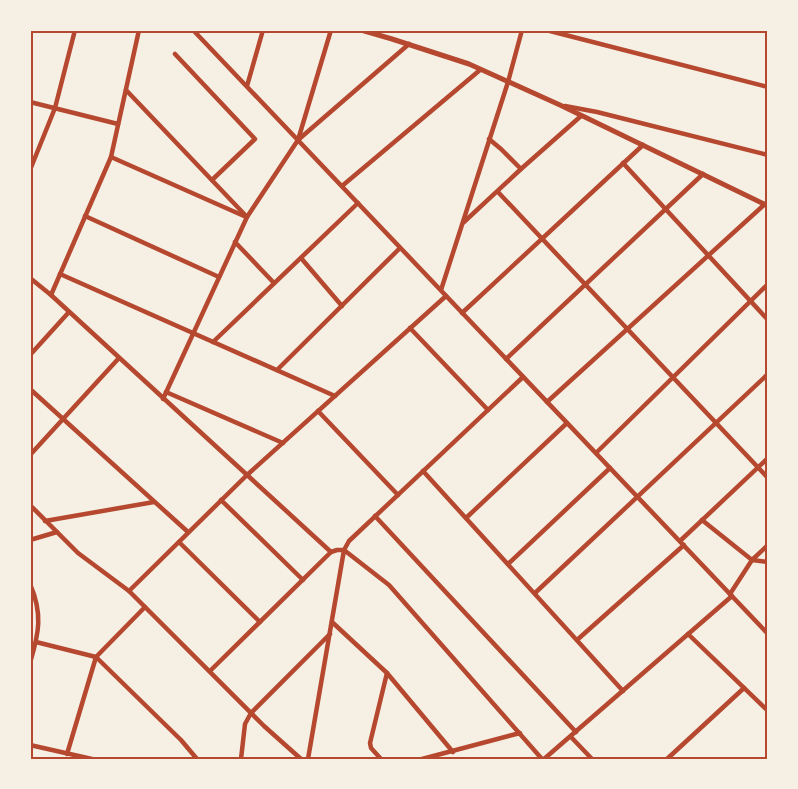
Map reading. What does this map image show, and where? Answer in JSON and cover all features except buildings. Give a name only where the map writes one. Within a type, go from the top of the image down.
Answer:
[{"type":"street","points":[[30,170],[55,108],[75,30]]},
{"type":"street","points":[[51,295],[111,157],[139,30]]},
{"type":"street","points":[[193,30],[768,634]]},
{"type":"street","points":[[247,86],[263,30]]},
{"type":"street","points":[[298,140],[331,30]]},
{"type":"street","points":[[361,30],[409,44],[508,82],[767,205],[547,402]]},
{"type":"street","points":[[441,290],[508,82],[522,30]]},
{"type":"street","points":[[546,30],[768,87]]},
{"type":"street","points":[[163,399],[247,217],[298,140],[409,44]]},
{"type":"street","points":[[175,54],[255,139],[212,180]]},
{"type":"street","points":[[342,186],[480,70]]},
{"type":"street","points":[[126,90],[247,217]]},
{"type":"street","points":[[30,102],[118,124]]},
{"type":"street","points":[[560,105],[597,112],[768,155]]},
{"type":"street","points":[[462,224],[581,116]]},
{"type":"street","points":[[489,139],[520,169]]},
{"type":"street","points":[[462,313],[643,145]]},
{"type":"street","points":[[111,157],[247,217]]},
{"type":"street","points":[[623,163],[768,320]]},
{"type":"street","points":[[506,359],[703,174]]},
{"type":"street","points":[[498,192],[768,478]]},
{"type":"street","points":[[213,342],[358,203]]},
{"type":"street","points":[[85,216],[219,277]]},
{"type":"street","points":[[235,242],[274,283]]},
{"type":"street","points":[[277,370],[400,248]]},
{"type":"street","points":[[301,258],[342,306]]},
{"type":"street","points":[[60,274],[335,396]]},
{"type":"street","points":[[30,278],[331,552]]},
{"type":"street","points":[[596,453],[768,284]]},
{"type":"street","points":[[129,591],[247,475],[446,296]]},
{"type":"street","points":[[30,356],[69,312]]},
{"type":"street","points":[[410,328],[488,410]]},
{"type":"street","points":[[30,456],[119,358]]},
{"type":"street","points":[[535,593],[768,374]]},
{"type":"street","points":[[308,759],[344,550],[349,541],[523,377]]},
{"type":"street","points":[[30,389],[188,532]]},
{"type":"street","points":[[166,392],[283,443]]},
{"type":"street","points":[[318,411],[398,495]]},
{"type":"street","points":[[466,518],[567,423]]},
{"type":"street","points":[[577,640],[682,543],[702,520],[768,458]]},
{"type":"street","points":[[508,564],[610,468]]},
{"type":"street","points":[[423,471],[623,691]]},
{"type":"street","points":[[221,500],[303,580]]},
{"type":"street","points":[[45,521],[154,502]]},
{"type":"street","points":[[30,505],[78,553],[129,591],[264,726],[301,759]]},
{"type":"street","points":[[375,516],[576,732]]},
{"type":"street","points":[[702,520],[752,560],[768,562]]},
{"type":"street","points":[[30,540],[57,532]]},
{"type":"street","points":[[179,542],[260,622]]},
{"type":"street","points":[[210,671],[331,552],[344,550],[389,585],[543,759],[571,737],[731,595],[752,560],[768,545]]},
{"type":"street","points":[[30,584],[39,613],[36,642],[30,663]]},
{"type":"street","points":[[67,754],[96,657],[145,607]]},
{"type":"street","points":[[332,622],[387,673],[453,752]]},
{"type":"street","points":[[241,759],[245,724],[251,713],[330,634]]},
{"type":"street","points":[[688,634],[768,711]]},
{"type":"street","points":[[36,642],[96,657],[173,732],[197,759]]},
{"type":"street","points":[[381,759],[371,748],[370,743],[387,673]]},
{"type":"street","points":[[667,759],[744,688]]},
{"type":"street","points":[[422,759],[520,733]]},
{"type":"street","points":[[571,737],[592,759]]},
{"type":"street","points":[[30,745],[92,759]]}]
